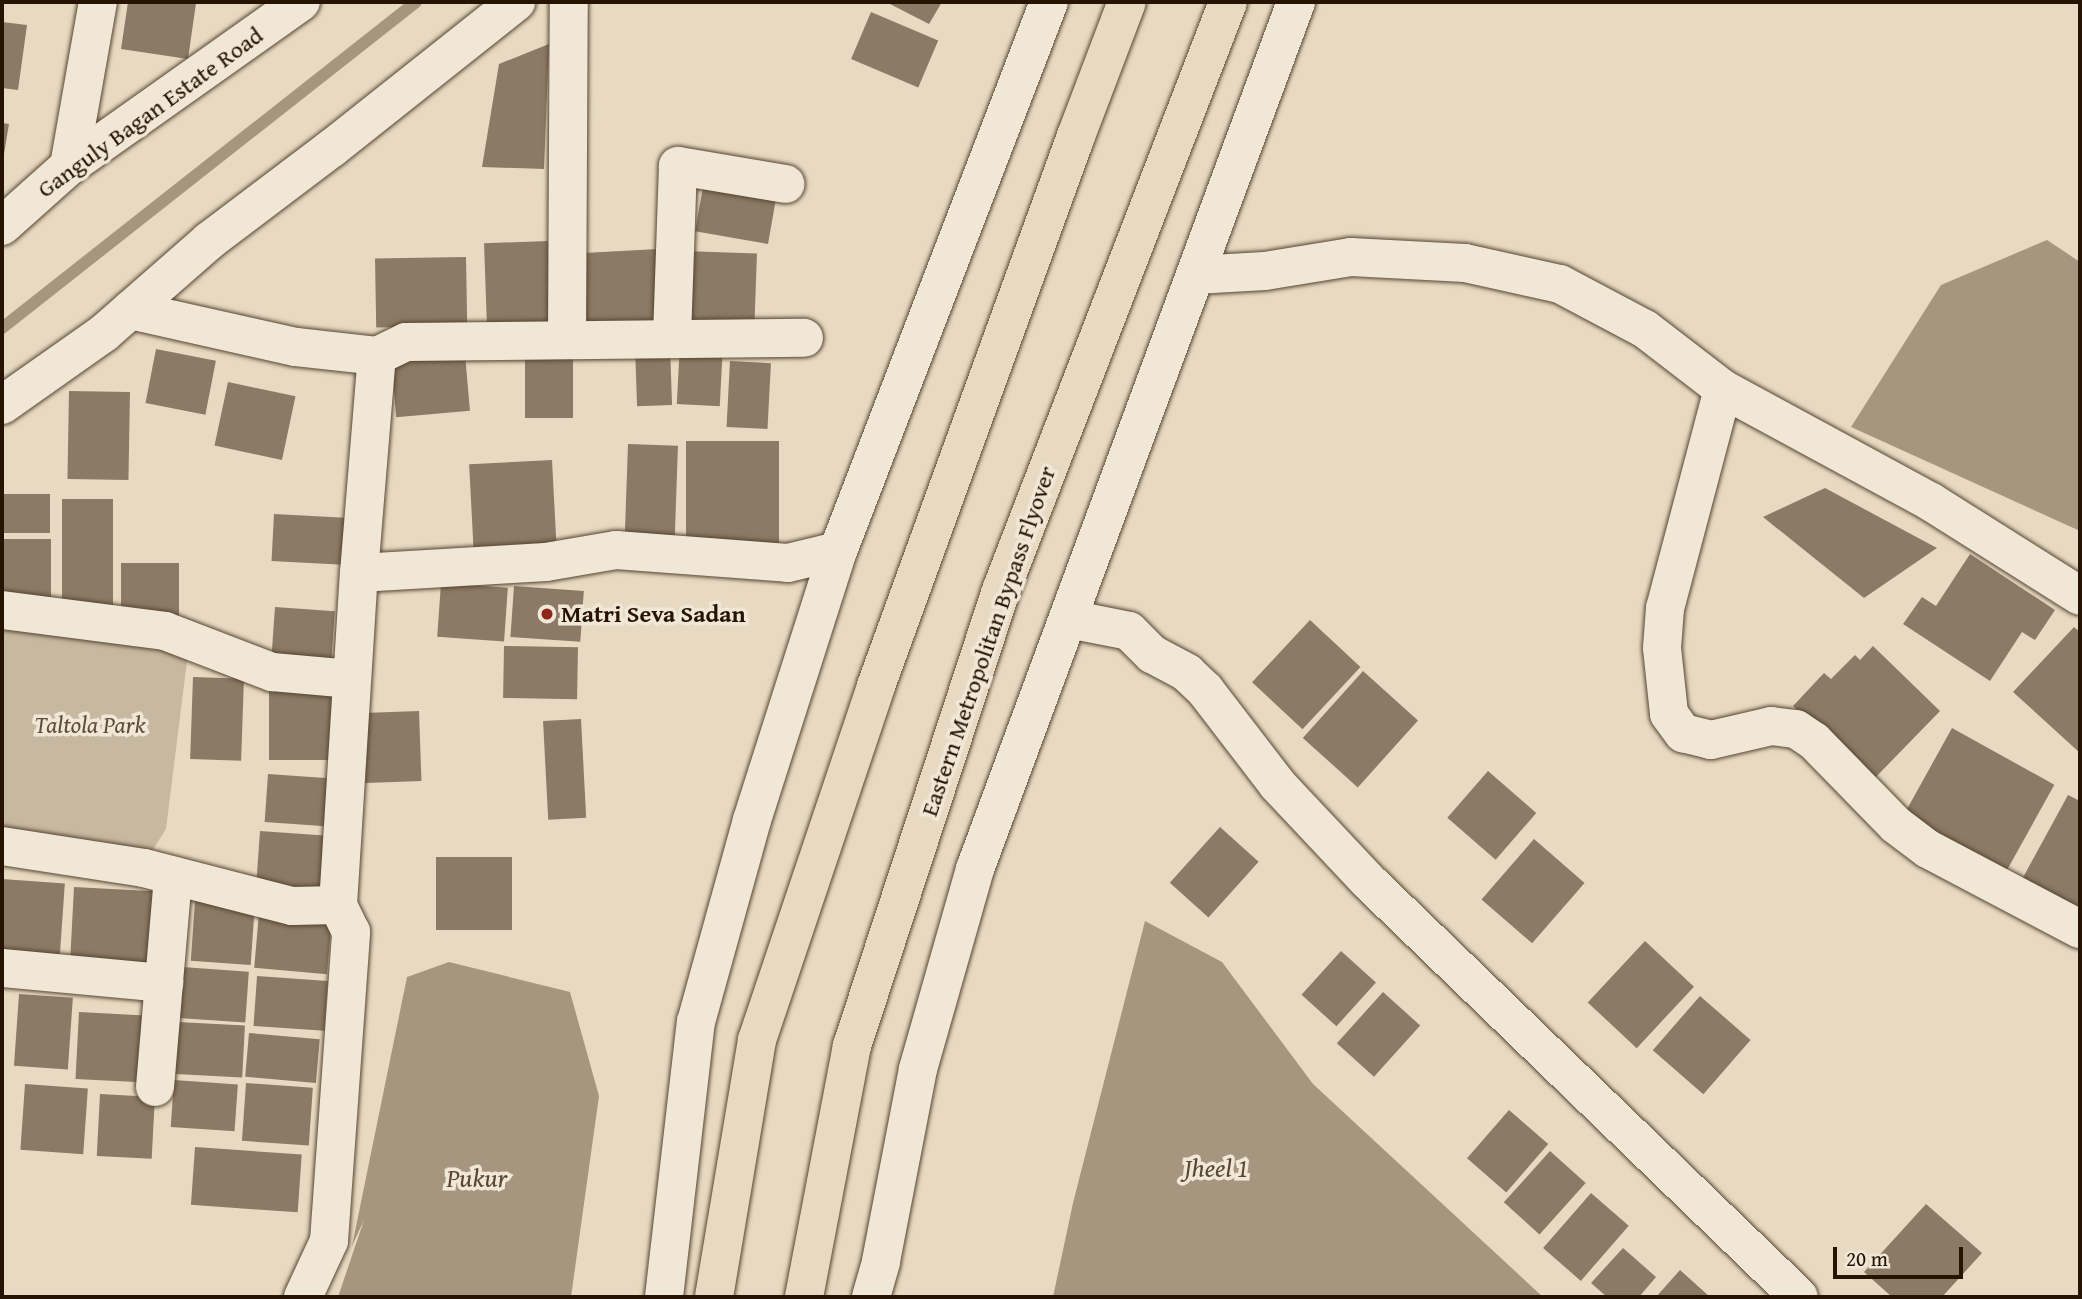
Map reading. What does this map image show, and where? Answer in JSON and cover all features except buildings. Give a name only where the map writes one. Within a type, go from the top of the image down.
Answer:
[{"type":"main road","points":[[715,1295],[757,1040],[876,686],[1076,136],[1128,2]]},
{"type":"main road","name":"Eastern Metropolitan Bypass Flyover","points":[[804,1297],[852,1046],[996,606],[1228,2]]},
{"type":"street","points":[[69,166],[97,2]]},
{"type":"street","name":"Ganguly Bagan Estate Road","points":[[2,226],[69,166],[301,2]]},
{"type":"street","points":[[2,405],[104,333],[209,242],[516,2]]},
{"type":"street","points":[[566,340],[569,2]]},
{"type":"street","points":[[664,1297],[696,1022],[752,820],[838,551],[1049,2]]},
{"type":"street","points":[[871,1297],[881,1261],[918,1069],[975,869],[1296,2]]},
{"type":"street","points":[[672,337],[678,166],[785,184]]},
{"type":"street","points":[[1195,275],[1265,271],[1351,257],[1465,263],[1560,284],[1645,329],[1723,389],[1931,502],[2080,596]]},
{"type":"street","points":[[130,310],[296,347],[377,356],[406,342],[672,337],[804,338]]},
{"type":"street","points":[[303,1297],[329,1241],[351,932],[338,905],[359,573],[377,356]]},
{"type":"street","points":[[1723,389],[1665,608],[1662,648],[1669,714],[1683,733],[1711,740],[1771,726],[1796,729],[1814,741],[1896,825],[1928,849],[2080,929]]},
{"type":"street","points":[[359,573],[546,562],[616,550],[788,563],[838,551]]},
{"type":"street","points":[[2,610],[165,631],[272,672],[352,679]]},
{"type":"street","points":[[1069,619],[1129,631],[1152,654],[1187,673],[1205,690],[1277,784],[1367,880],[1799,1297]]},
{"type":"street","points":[[2,846],[173,876],[292,906],[338,905]]},
{"type":"street","points":[[155,1087],[173,876]]},
{"type":"street","points":[[2,968],[164,984]]},
{"type":"green space","name":"Taltola Park","points":[[2,620],[188,653],[166,829],[147,859],[2,838]]},
{"type":"water","points":[[2047,240],[2080,262],[2080,531],[1851,427],[1941,285]]},
{"type":"water","name":"Jheel 1","points":[[1145,921],[1222,962],[1313,1084],[1543,1297],[1053,1297],[1073,1203]]},
{"type":"water","name":"Pukur","points":[[449,962],[570,992],[599,1096],[571,1297],[338,1297],[364,1220],[352,1246],[407,977]]},
{"type":"waterway","points":[[2,328],[416,2]]},
{"type":"place","name":"Matri Seva Sadan","points":[[547,614]]}]
